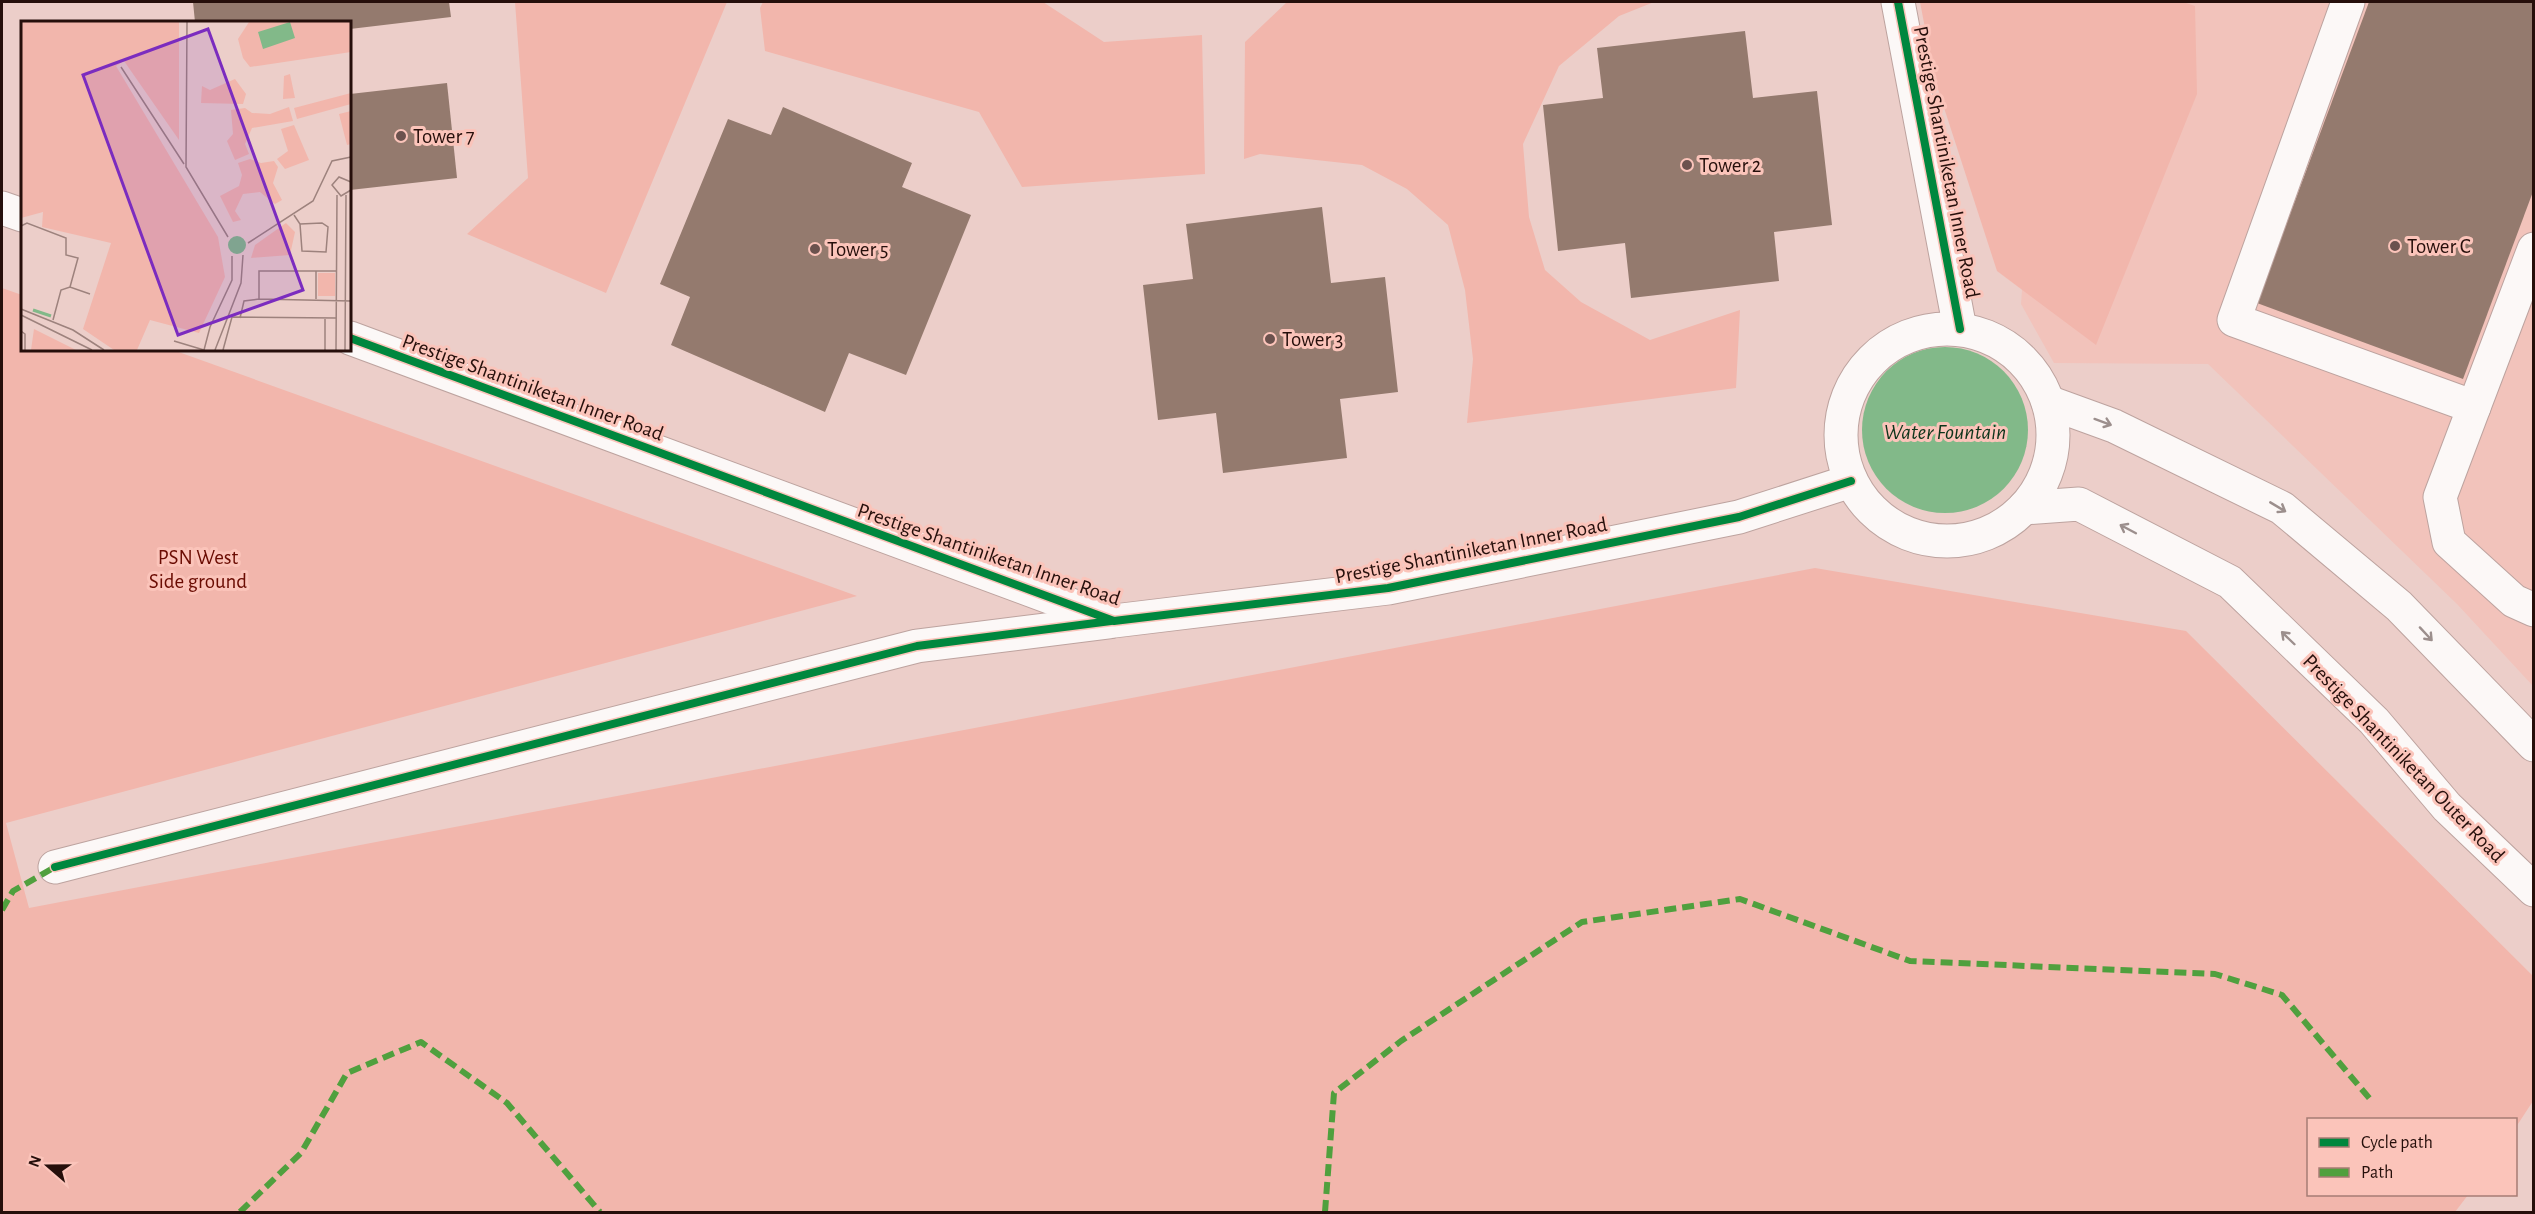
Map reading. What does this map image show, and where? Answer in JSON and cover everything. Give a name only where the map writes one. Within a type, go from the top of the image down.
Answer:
[{"type":"street","name":"Prestige Shantiniketan Inner Road","points":[[1898,2],[1960,329]]},
{"type":"street","points":[[2348,2],[2234,320],[2474,407]]},
{"type":"street","points":[[2,208],[21,215]]},
{"type":"street","points":[[2534,249],[2440,497],[2450,542],[2514,601],[2534,610]]},
{"type":"street","points":[[1960,329],[1989,337],[2015,352],[2035,375],[2048,402],[2053,429],[2050,458],[2041,485],[2024,508],[2001,526],[1992,530],[1974,537],[1945,541],[1916,536],[1889,525],[1867,505],[1851,481],[1842,449],[1842,417],[1853,386],[1871,360],[1897,340],[1928,330],[1960,329]]},
{"type":"street","name":"Prestige Shantiniketan Inner Road","points":[[351,338],[1114,621],[1388,588],[1739,517],[1851,481]]},
{"type":"street","points":[[2048,402],[2114,426],[2282,508],[2399,606],[2534,745]]},
{"type":"street","name":"Prestige Shantiniketan Outer Road","points":[[2024,508],[2079,504],[2230,582],[2374,721],[2447,807],[2534,890]]},
{"type":"street","points":[[55,867],[917,646],[1114,621]]},
{"type":"shaded area","points":[[1953,2],[2533,2],[2533,686],[2457,604],[2208,364],[2054,363],[2021,304],[2024,264]]},
{"type":"green space","points":[[515,2],[727,2],[606,293],[467,234],[528,178]]},
{"type":"green space","points":[[763,2],[1043,2],[1104,42],[1202,35],[1205,174],[1022,187],[979,112],[765,51],[760,8]]},
{"type":"green space","points":[[1287,2],[1654,2],[1619,16],[1559,66],[1523,144],[1529,217],[1545,270],[1581,302],[1650,340],[1740,310],[1736,388],[1467,423],[1473,359],[1465,290],[1448,225],[1407,189],[1362,165],[1260,154],[1244,159],[1245,42]]},
{"type":"green space","points":[[1920,2],[2183,2],[2195,6],[2197,94],[2096,345],[1997,271],[1935,80]]},
{"type":"green space","name":"PSN West Side ground","points":[[2,288],[21,295],[21,351],[176,351],[857,596],[6,823],[29,908],[1815,568],[2186,631],[2533,976],[2533,1101],[2517,1125],[2517,1118],[2307,1118],[2307,1196],[2467,1196],[2455,1212],[2,1212]]},
{"type":"water","name":"Water Fountain","points":[[1945,347],[1961,348],[1977,353],[2004,371],[2022,398],[2027,414],[2027,446],[2022,462],[2004,489],[1977,507],[1961,512],[1945,513],[1929,512],[1913,507],[1886,489],[1868,462],[1863,446],[1862,430],[1863,414],[1868,398],[1886,371],[1913,353],[1929,348]]},
{"type":"building","points":[[193,2],[449,2],[451,17],[351,29],[351,21],[195,21]]},
{"type":"building","name":"Tower C","points":[[2369,2],[2534,2],[2534,189],[2463,379],[2257,303]]},
{"type":"building","name":"Tower 2","points":[[1745,31],[1753,98],[1817,91],[1832,225],[1774,232],[1779,281],[1631,298],[1625,243],[1558,251],[1543,105],[1603,98],[1597,48]]},
{"type":"building","name":"Tower 7","points":[[447,83],[457,178],[351,190],[351,94]]},
{"type":"building","name":"Tower 5","points":[[783,107],[912,163],[902,187],[971,215],[906,375],[849,353],[825,412],[671,345],[690,297],[660,284],[728,119],[771,135]]},
{"type":"building","name":"Tower 3","points":[[1322,207],[1331,283],[1385,277],[1398,392],[1340,399],[1347,458],[1223,473],[1216,413],[1158,420],[1143,285],[1193,279],[1186,224]]},
{"type":"marked path","points":[[2,910],[13,891],[55,867]]},
{"type":"marked path","points":[[1325,1212],[1334,1093],[1401,1041],[1582,922],[1740,899],[1910,961],[2215,974],[2282,995],[2370,1099]]},
{"type":"marked path","points":[[240,1212],[301,1153],[347,1073],[421,1042],[507,1103],[600,1212]]},
{"type":"cycle path","points":[[1898,2],[1960,329]]},
{"type":"cycle path","points":[[351,338],[1114,621],[1388,588],[1739,517],[1851,481]]},
{"type":"cycle path","points":[[55,867],[917,646],[1111,621]]},
{"type":"place","name":"Tower 7","points":[[401,136]]},
{"type":"place","name":"Tower 2","points":[[1687,165]]},
{"type":"place","name":"Tower C","points":[[2395,246]]},
{"type":"place","name":"Tower 5","points":[[815,249]]},
{"type":"place","name":"Tower 3","points":[[1270,339]]}]
